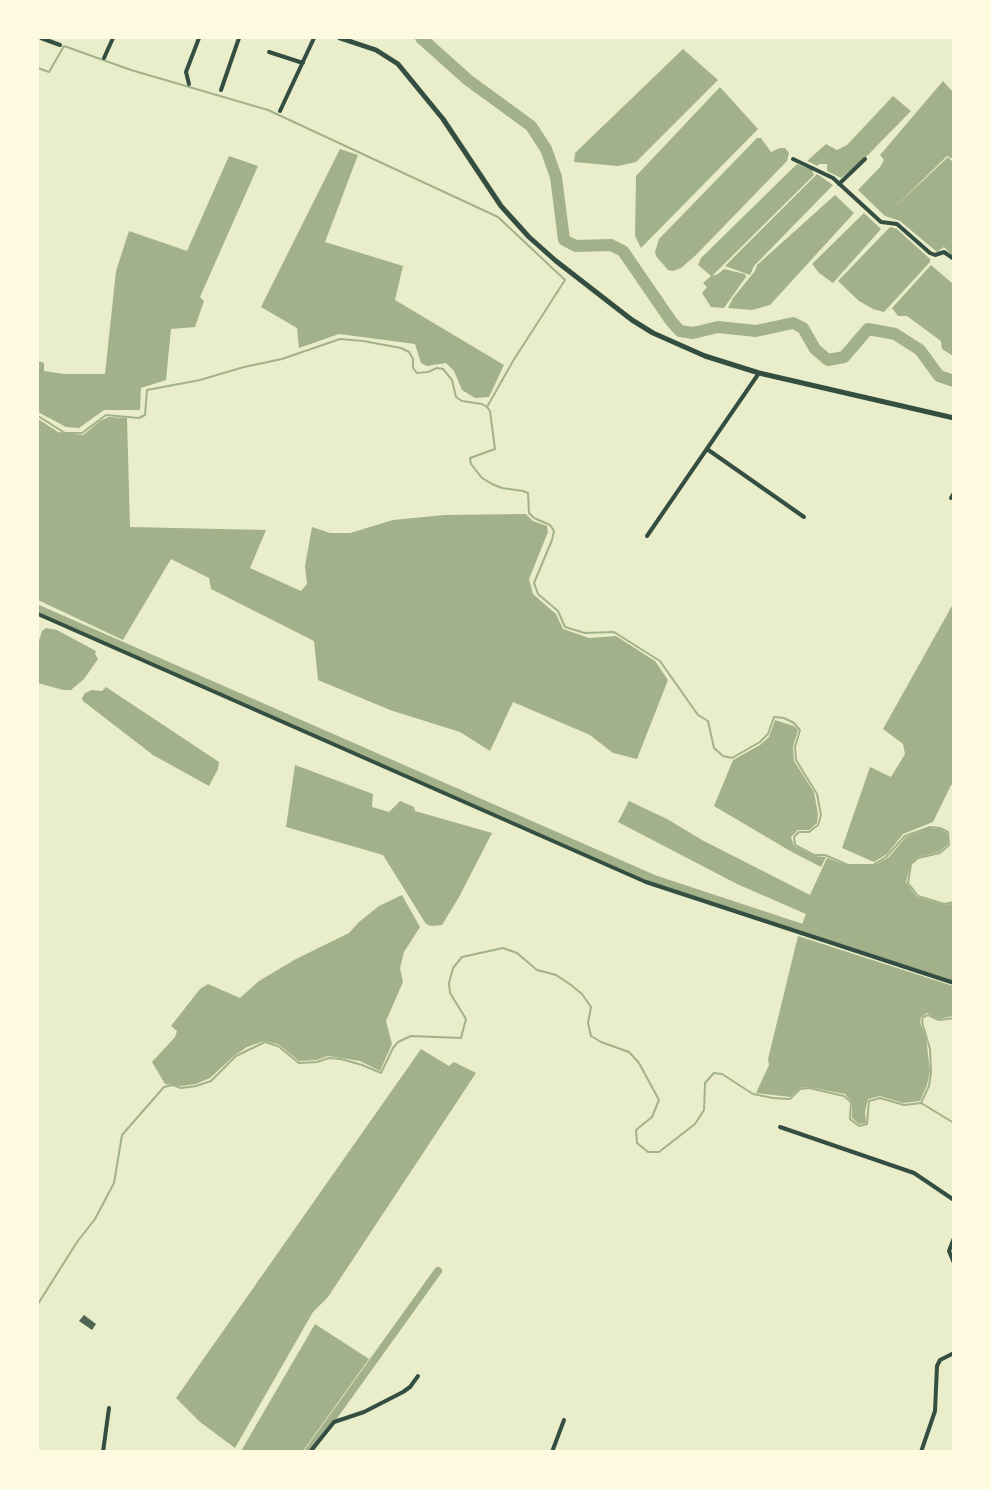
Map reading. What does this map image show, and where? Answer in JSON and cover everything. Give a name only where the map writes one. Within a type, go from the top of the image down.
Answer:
[{"type":"street","points":[[41,38],[60,45]]},
{"type":"street","points":[[104,58],[113,38]]},
{"type":"street","points":[[189,84],[186,72],[199,38]]},
{"type":"street","points":[[221,90],[239,38]]},
{"type":"street","points":[[280,111],[314,38]]},
{"type":"street","points":[[340,38],[376,50],[398,64],[443,119],[501,206],[529,237],[576,277],[632,320],[653,333],[705,356],[759,373],[954,418]]},
{"type":"street","points":[[269,52],[303,63]]},
{"type":"street","points":[[793,159],[821,171],[839,184],[880,222],[897,224],[933,255],[944,252],[954,259]]},
{"type":"street","points":[[839,184],[866,159]]},
{"type":"street","points":[[647,536],[759,373]]},
{"type":"street","points":[[707,449],[804,517]]},
{"type":"street","points":[[38,614],[646,882],[954,984]]},
{"type":"street","points":[[780,1127],[914,1173],[954,1200]]},
{"type":"street","points":[[954,1238],[949,1251],[954,1263]]},
{"type":"street","points":[[921,1452],[935,1411],[940,1360],[954,1353]]},
{"type":"street","points":[[310,1452],[334,1422],[364,1412],[403,1392],[418,1376]]},
{"type":"street","points":[[103,1452],[109,1408]]},
{"type":"street","points":[[552,1452],[564,1420]]},
{"type":"shaded area","points":[[683,49],[718,80],[636,162],[618,166],[574,162],[575,153]]},
{"type":"shaded area","points":[[943,81],[953,92],[953,159],[947,156],[891,211],[948,157],[953,162],[953,256],[944,247],[937,252],[900,221],[885,216],[858,190],[880,167],[884,160],[880,155]]},
{"type":"shaded area","points":[[720,87],[758,129],[641,248],[635,236],[636,176]]},
{"type":"shaded area","points":[[893,96],[911,111],[861,162],[841,178],[827,171],[827,164],[818,166],[807,161],[826,144],[837,150],[847,145]]},
{"type":"shaded area","points":[[757,138],[761,138],[771,152],[785,148],[789,153],[787,161],[696,255],[681,268],[668,270],[656,256],[659,239]]},
{"type":"shaded area","points":[[340,149],[358,155],[325,242],[403,266],[395,300],[504,365],[489,397],[475,398],[462,390],[454,371],[446,363],[427,366],[421,363],[415,344],[339,334],[299,348],[297,328],[261,307]]},
{"type":"shaded area","points":[[229,156],[258,166],[200,297],[204,301],[195,327],[171,329],[166,380],[141,388],[140,410],[104,410],[79,428],[66,427],[38,412],[38,361],[44,363],[44,371],[64,374],[105,374],[116,271],[129,231],[187,251]]},
{"type":"shaded area","points":[[797,164],[812,170],[814,175],[712,276],[724,269],[745,274],[746,277],[724,308],[711,307],[702,293],[707,287],[703,283],[711,276],[698,265],[701,258]]},
{"type":"shaded area","points":[[817,174],[833,185],[754,266],[750,275],[725,266]]},
{"type":"shaded area","points":[[835,195],[854,213],[770,305],[752,310],[728,308],[757,265]]},
{"type":"shaded area","points":[[864,213],[881,229],[833,283],[819,273],[812,264]]},
{"type":"shaded area","points":[[890,227],[897,229],[930,259],[930,262],[884,312],[859,301],[838,281]]},
{"type":"shaded area","points":[[931,265],[953,284],[953,356],[942,349],[941,341],[907,316],[898,316],[892,308]]},
{"type":"shaded area","points":[[109,417],[127,418],[130,527],[266,530],[250,568],[301,591],[307,584],[305,566],[312,527],[330,533],[350,533],[393,520],[444,515],[526,514],[533,521],[547,526],[548,532],[529,579],[533,594],[556,614],[563,629],[589,638],[616,636],[655,661],[668,680],[637,759],[613,753],[590,735],[513,702],[490,751],[460,732],[390,710],[318,680],[314,641],[211,589],[209,578],[171,559],[123,640],[38,600],[38,419],[58,432],[83,435],[100,421]]},
{"type":"shaded area","points":[[953,604],[953,785],[933,822],[903,834],[887,854],[874,862],[842,848],[870,767],[891,777],[905,754],[903,744],[883,729]]},
{"type":"shaded area","points":[[46,628],[57,630],[96,651],[98,659],[84,679],[71,690],[38,683],[38,644],[42,631]]},
{"type":"shaded area","points":[[106,687],[219,762],[209,786],[153,755],[83,701],[85,693],[92,690],[102,691]]},
{"type":"shaded area","points":[[775,720],[794,726],[798,730],[793,747],[794,761],[814,792],[818,814],[817,823],[809,830],[798,830],[791,837],[794,846],[814,856],[826,857],[821,867],[714,806],[733,760],[760,745],[769,737]]},
{"type":"shaded area","points":[[295,765],[373,794],[372,807],[389,812],[400,801],[414,807],[415,811],[492,833],[442,925],[426,924],[383,855],[286,827]]},
{"type":"shaded area","points":[[629,801],[810,895],[827,858],[849,866],[873,866],[889,857],[906,837],[929,828],[940,829],[947,833],[948,844],[939,852],[918,857],[911,863],[906,882],[917,897],[945,905],[953,903],[953,977],[801,927],[806,914],[737,884],[618,822]]},
{"type":"shaded area","points":[[402,895],[420,927],[404,952],[400,968],[403,982],[386,1021],[392,1044],[380,1071],[360,1061],[328,1056],[317,1060],[299,1061],[278,1044],[264,1041],[247,1047],[235,1055],[210,1078],[196,1084],[181,1086],[165,1084],[152,1062],[175,1037],[177,1031],[171,1026],[200,989],[208,984],[240,998],[259,981],[296,959],[349,933],[379,906]]},
{"type":"shaded area","points":[[798,936],[953,986],[953,1016],[939,1019],[927,1013],[921,1017],[920,1022],[926,1037],[930,1071],[920,1101],[903,1103],[880,1096],[868,1099],[865,1112],[866,1123],[859,1124],[852,1118],[852,1102],[845,1094],[808,1087],[800,1088],[790,1097],[756,1093],[769,1065],[768,1059]]},
{"type":"shaded area","points":[[421,1049],[449,1066],[454,1062],[476,1073],[328,1297],[313,1312],[235,1448],[200,1422],[176,1398]]},
{"type":"shaded area","points":[[315,1324],[369,1359],[303,1451],[241,1451]]},
{"type":"building","points":[[84,1315],[96,1324],[92,1330],[79,1321]]},
{"type":"waterway","points":[[421,38],[468,80],[531,126],[546,149],[556,177],[564,240],[576,246],[611,245],[623,251],[680,331],[693,333],[718,327],[756,331],[793,323],[803,328],[815,349],[828,360],[844,357],[868,329],[895,334],[920,350],[939,376],[954,381]]},
{"type":"waterway","points":[[38,68],[49,72],[64,46],[131,70],[268,110],[498,217],[565,280],[513,361],[487,407]]},
{"type":"waterway","points":[[38,416],[65,433],[82,433],[106,415],[139,418],[145,415],[147,390],[200,380],[282,359],[340,339],[401,348],[409,352],[413,359],[413,368],[417,373],[437,368],[443,369],[452,380],[456,397],[462,401],[482,404],[490,411],[495,449],[470,458],[471,464],[482,478],[492,484],[528,493],[529,513],[534,518],[550,525],[554,531],[534,583],[538,594],[558,611],[565,627],[585,633],[614,632],[660,661],[698,715],[708,721],[714,748],[723,756],[732,758],[760,742],[768,734],[774,717],[784,718],[794,723],[800,730],[795,747],[796,760],[817,794],[821,815],[818,825],[809,832],[799,832],[794,837],[795,845],[814,855],[825,855],[848,865],[873,865],[886,857],[905,836],[930,827],[940,828],[948,832],[949,845],[940,853],[918,858],[911,864],[908,883],[918,896],[944,904],[954,902]]},
{"type":"waterway","points":[[38,609],[654,879],[954,978]]},
{"type":"waterway","points":[[38,1304],[77,1242],[95,1219],[114,1183],[122,1135],[164,1087],[173,1085],[181,1088],[211,1081],[236,1056],[265,1042],[278,1046],[299,1063],[317,1062],[329,1058],[341,1059],[381,1073],[393,1048],[398,1042],[411,1036],[461,1038],[466,1019],[450,993],[449,983],[453,968],[462,957],[503,948],[517,953],[537,970],[556,975],[582,994],[591,1007],[588,1023],[591,1036],[629,1052],[639,1063],[659,1100],[652,1117],[636,1130],[637,1143],[648,1152],[659,1152],[695,1124],[704,1110],[705,1083],[714,1073],[722,1074],[753,1094],[773,1098],[790,1099],[800,1089],[809,1088],[844,1096],[851,1102],[850,1119],[859,1126],[867,1124],[869,1101],[880,1098],[904,1105],[921,1103],[954,1123]]},
{"type":"waterway","points":[[921,1103],[929,1086],[931,1072],[930,1049],[922,1022],[923,1017],[928,1015],[939,1020],[954,1018]]},
{"type":"waterway","points":[[308,1452],[438,1271]]}]
